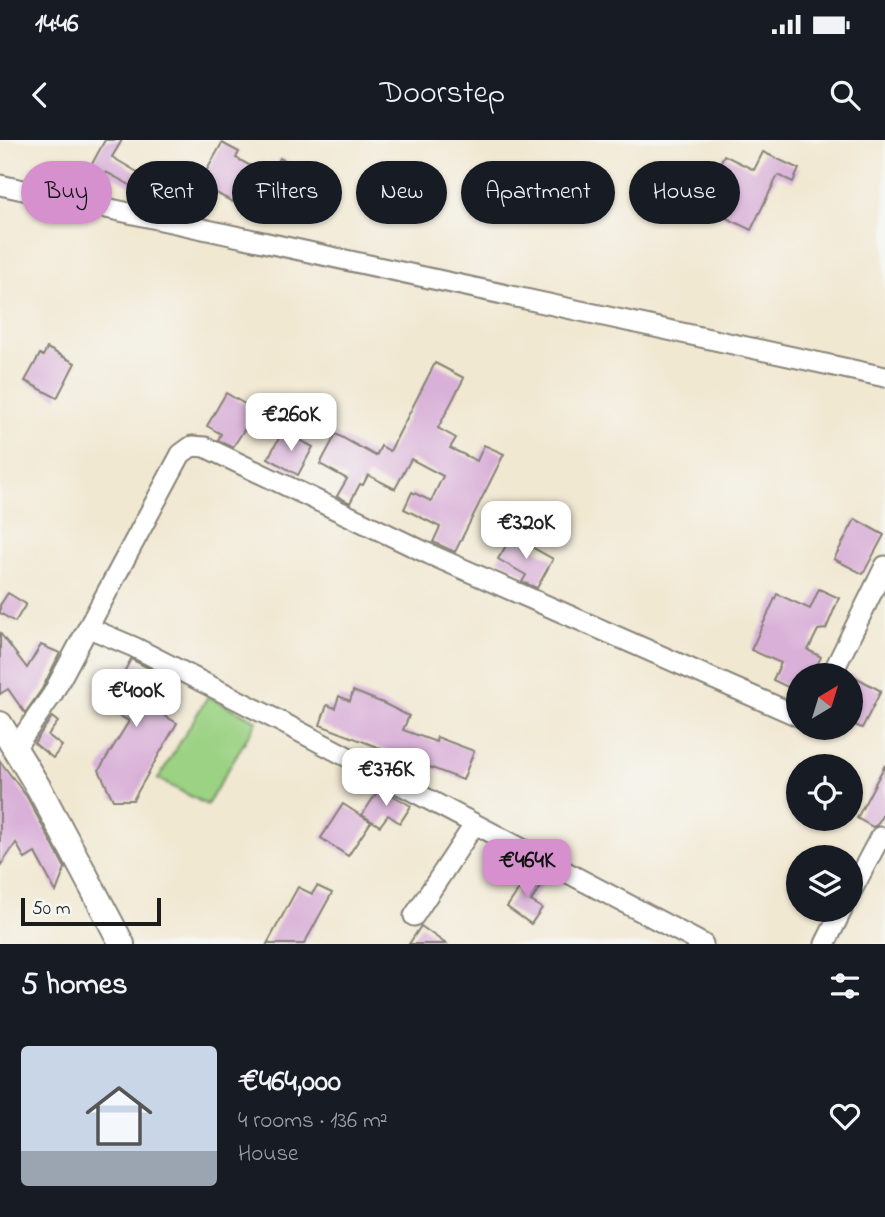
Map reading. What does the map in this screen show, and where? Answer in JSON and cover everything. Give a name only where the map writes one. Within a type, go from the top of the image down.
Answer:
[{"type":"street","points":[[0,185],[885,377]]},
{"type":"street","points":[[15,748],[52,695],[181,454],[192,446],[205,447],[429,554],[786,711]]},
{"type":"street","points":[[837,663],[885,566]]},
{"type":"street","points":[[89,628],[134,647],[274,718],[703,944]]},
{"type":"street","points":[[0,724],[40,790],[122,944]]},
{"type":"street","points":[[414,916],[474,825]]},
{"type":"street","points":[[863,870],[883,834]]},
{"type":"street","points":[[825,944],[836,922]]},
{"type":"green space","points":[[208,696],[257,721],[207,805],[158,779]]},
{"type":"building","points":[[105,140],[122,140],[112,157],[126,165],[126,183],[112,175],[112,161],[94,161]]},
{"type":"building","points":[[222,143],[239,152],[236,158],[242,161],[232,161],[232,201],[218,194],[218,161],[212,161]]},
{"type":"building","points":[[763,152],[799,169],[793,182],[778,175],[751,230],[739,224],[740,163],[754,170]]},
{"type":"building","points":[[724,155],[736,161],[721,161]]},
{"type":"building","points":[[47,348],[75,363],[57,398],[25,381],[40,354],[43,356]]},
{"type":"building","points":[[435,363],[464,378],[438,428],[456,438],[450,448],[477,461],[484,445],[504,454],[455,552],[433,542],[440,527],[404,509],[412,492],[431,501],[443,476],[411,459],[395,489],[368,475],[350,503],[337,496],[347,479],[320,464],[336,434],[376,456],[381,446],[390,451]]},
{"type":"building","points":[[226,393],[260,413],[249,432],[244,430],[233,447],[218,440],[221,434],[207,426]]},
{"type":"building","points":[[283,431],[313,447],[298,475],[268,458]]},
{"type":"building","points":[[855,519],[884,535],[863,574],[834,559]]},
{"type":"building","points":[[512,536],[553,559],[537,588],[522,582],[526,575],[498,559]]},
{"type":"building","points":[[819,589],[839,598],[826,629],[818,630],[808,650],[821,657],[818,663],[786,663],[786,686],[773,680],[781,663],[751,650],[777,594],[810,609]]},
{"type":"building","points":[[8,593],[26,604],[15,622],[0,613],[0,605]]},
{"type":"building","points":[[0,633],[27,668],[41,645],[60,653],[42,689],[25,713],[8,689],[0,694]]},
{"type":"building","points":[[131,659],[176,682],[156,711],[177,723],[133,800],[113,800],[99,770],[129,721],[100,705],[111,686],[115,689]]},
{"type":"building","points":[[863,681],[881,691],[863,726]]},
{"type":"building","points":[[353,691],[409,716],[403,730],[436,742],[437,737],[474,751],[463,780],[320,725],[327,705],[335,708],[339,696],[350,701]]},
{"type":"building","points":[[52,717],[58,722],[48,735],[62,746],[53,758],[34,743]]},
{"type":"building","points":[[0,761],[27,797],[65,868],[56,892],[35,853],[25,859],[16,843],[0,866]]},
{"type":"building","points":[[885,765],[885,810],[877,825],[873,827],[863,821],[863,807]]},
{"type":"building","points":[[380,788],[411,806],[400,823],[388,815],[380,826],[362,815]]},
{"type":"building","points":[[343,804],[371,822],[348,856],[321,838]]},
{"type":"building","points":[[531,872],[545,881],[531,901],[542,908],[531,924],[507,907]]},
{"type":"building","points":[[317,886],[332,893],[304,944],[267,944],[298,887],[312,894]]},
{"type":"building","points":[[421,926],[446,944],[409,944]]}]
